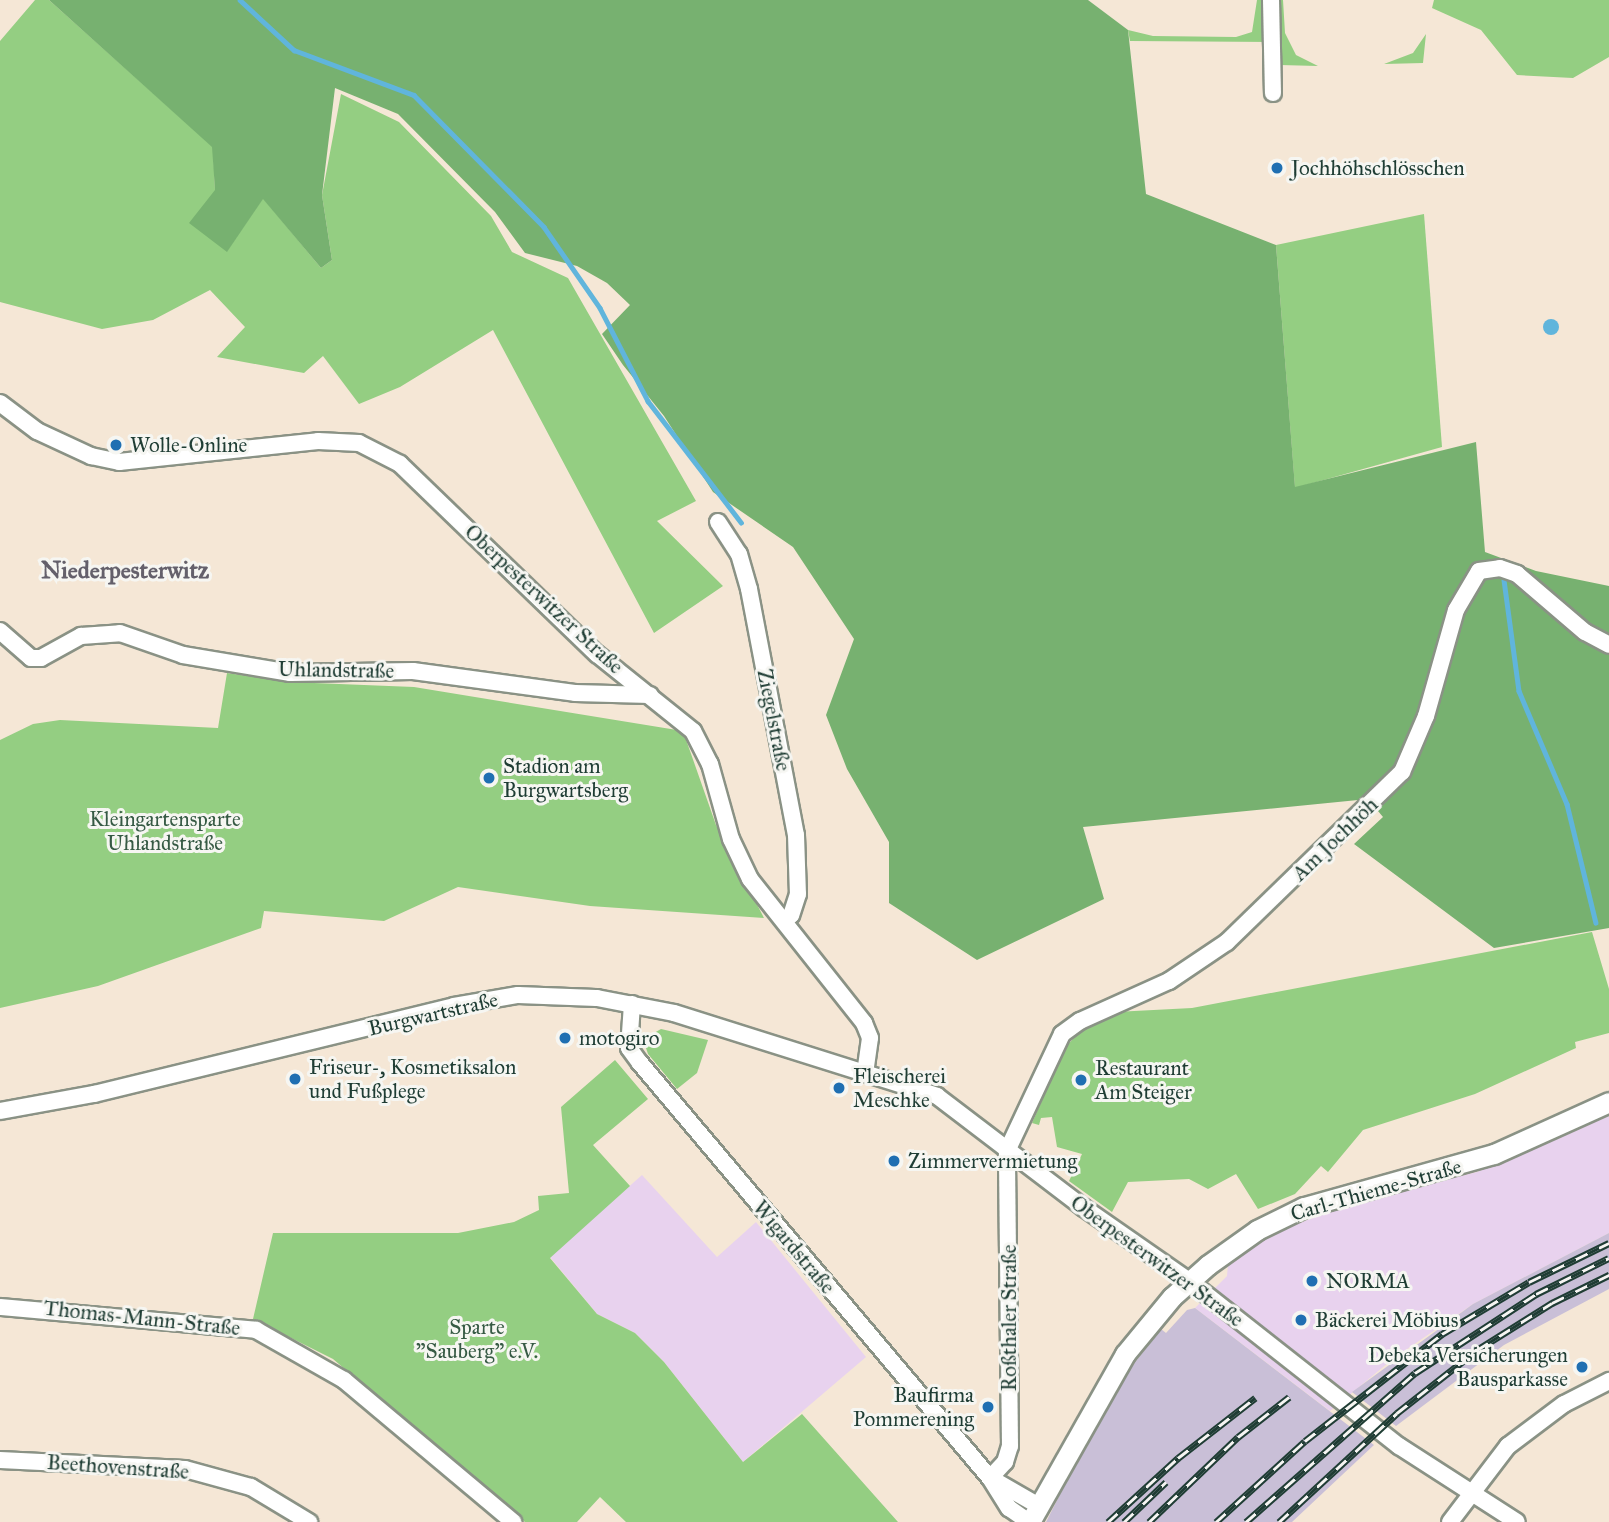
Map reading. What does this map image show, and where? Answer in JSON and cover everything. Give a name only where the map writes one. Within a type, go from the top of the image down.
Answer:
[{"type":"main road","name":"Carl-Thieme-Straße","points":[[1032,1517],[1106,1382],[1144,1330],[1189,1281],[1258,1230],[1304,1207],[1494,1154],[1609,1102]]},
{"type":"street","points":[[1271,0],[1273,93]]},
{"type":"street","name":"Oberpesterwitzer Straße","points":[[0,402],[37,431],[91,456],[119,462],[224,448],[359,443],[400,464],[597,654],[683,720],[700,740],[741,862],[761,896],[784,921],[864,1023],[870,1038],[865,1072],[937,1096],[1007,1151],[1189,1281],[1392,1441],[1517,1522]]},
{"type":"street","name":"Ziegelstraße","points":[[718,522],[738,554],[749,589],[796,835],[798,894],[791,915],[784,921]]},
{"type":"street","name":"Am Jochhöh","points":[[1007,1151],[1062,1034],[1080,1021],[1169,981],[1227,942],[1402,772],[1426,716],[1456,610],[1479,571],[1500,568],[1517,574],[1585,632],[1609,645]]},
{"type":"street","name":"Uhlandstraße","points":[[0,631],[31,658],[41,658],[81,636],[120,633],[183,655],[290,673],[413,671],[576,693],[650,695]]},
{"type":"street","name":"Burgwartstraße","points":[[0,1111],[168,1078],[505,998],[556,995],[632,1003],[865,1072]]},
{"type":"street","name":"Wigardstraße","points":[[632,1003],[629,1048],[640,1063],[990,1478],[1032,1517]]},
{"type":"street","name":"Roßthaler Straße","points":[[990,1478],[1005,1462],[1010,1446],[1007,1151]]},
{"type":"street","name":"Thomas-Mann-Straße","points":[[0,1307],[256,1330],[344,1380],[513,1522]]},
{"type":"street","points":[[1450,1522],[1492,1463],[1530,1428],[1564,1404],[1609,1381]]},
{"type":"street","name":"Beethovenstraße","points":[[0,1460],[185,1469],[251,1487],[309,1522]]},
{"type":"shaded area","points":[[1609,1116],[1609,1233],[1473,1304],[1394,1358],[1330,1411],[1195,1308],[1227,1276],[1228,1264],[1268,1236],[1346,1204],[1477,1172]]},
{"type":"shaded area","points":[[642,1175],[717,1257],[756,1222],[866,1357],[743,1462],[664,1362],[635,1333],[597,1314],[550,1257]]},
{"type":"shaded area","points":[[1609,1233],[1609,1289],[1504,1345],[1396,1426],[1352,1392],[1473,1304]]},
{"type":"shaded area","points":[[1195,1308],[1374,1445],[1292,1522],[1046,1522],[1091,1433],[1132,1366],[1161,1329],[1166,1333],[1187,1310]]},
{"type":"green space","points":[[35,0],[49,0],[213,147],[215,190],[227,251],[263,198],[321,268],[332,260],[322,195],[341,94],[399,122],[491,216],[512,252],[568,278],[696,501],[657,521],[723,586],[654,633],[493,330],[400,387],[359,404],[323,356],[304,373],[217,357],[245,327],[210,290],[153,320],[102,329],[0,302],[0,41]]},
{"type":"green space","points":[[49,0],[1088,0],[1128,30],[1146,194],[1276,245],[1295,487],[1476,442],[1485,552],[1536,571],[1609,586],[1609,928],[1494,948],[1354,844],[1383,817],[1368,799],[1083,827],[1104,899],[977,960],[889,903],[889,842],[847,769],[826,715],[854,639],[793,547],[713,492],[664,416],[602,334],[630,305],[607,283],[577,266],[525,253],[495,212],[398,114],[335,88],[322,195],[332,260],[321,268],[263,199],[227,252],[189,223],[215,190],[212,147]]},
{"type":"green space","points":[[1257,0],[1283,0],[1285,33],[1296,55],[1318,66],[1280,65],[1279,42],[1130,41],[1128,30],[1153,36],[1236,37],[1252,32]]},
{"type":"green space","points":[[1434,0],[1609,0],[1609,57],[1573,78],[1517,75],[1481,30],[1432,8]]},
{"type":"green space","points":[[1426,34],[1423,63],[1384,64],[1413,53]]},
{"type":"green space","points":[[1424,214],[1442,447],[1295,488],[1276,245]]},
{"type":"green space","name":"Kleingartensparte Uhlandstraße","points":[[227,673],[289,682],[414,687],[683,731],[716,825],[764,918],[590,906],[458,887],[384,921],[264,911],[261,928],[98,986],[0,1008],[0,740],[33,724],[60,720],[218,728]]},
{"type":"green space","points":[[1592,932],[1609,989],[1609,1033],[1575,1042],[1576,1048],[1475,1094],[1363,1130],[1328,1172],[1321,1166],[1295,1194],[1258,1209],[1236,1174],[1208,1189],[1189,1179],[1128,1182],[1112,1212],[1069,1181],[1082,1154],[1057,1147],[1052,1117],[1041,1118],[1039,1125],[1032,1123],[1065,1048],[1078,1033],[1115,1012],[1192,1008]]},
{"type":"green space","points":[[661,1029],[708,1040],[697,1073],[677,1089],[648,1054],[645,1045],[647,1037]]},
{"type":"green space","name":"Sparte \"Sauberg\" e.V.","points":[[615,1060],[648,1099],[593,1145],[630,1186],[550,1258],[597,1314],[635,1333],[664,1362],[743,1462],[802,1414],[898,1522],[626,1522],[600,1497],[577,1522],[525,1522],[333,1359],[253,1319],[273,1233],[458,1233],[514,1222],[539,1210],[538,1196],[569,1193],[561,1107]]},
{"type":"water","points":[[1551,319],[1557,321],[1557,333],[1551,335],[1545,333],[1543,327],[1545,321]]},
{"type":"waterway","points":[[240,0],[294,50],[414,95],[544,227],[600,308],[648,401],[741,522]]},
{"type":"waterway","points":[[1504,580],[1519,691],[1567,804],[1596,923]]},
{"type":"railway","points":[[1216,1522],[1305,1441],[1442,1334],[1529,1282],[1609,1243]]},
{"type":"railway","points":[[1246,1522],[1415,1373],[1536,1294],[1609,1258]]},
{"type":"railway","points":[[1279,1522],[1397,1413],[1477,1350],[1552,1303],[1609,1275]]},
{"type":"railway","points":[[1149,1522],[1238,1437],[1289,1397]]},
{"type":"railway","points":[[1108,1522],[1178,1458],[1255,1398]]},
{"type":"railway","points":[[1124,1522],[1166,1482]]},
{"type":"place","name":"Jochhöhschlösschen","points":[[1277,168]]},
{"type":"place","name":"Wolle-Online","points":[[116,445]]},
{"type":"place","name":"Stadion am Burgwartsberg","points":[[489,778]]},
{"type":"place","name":"motogiro","points":[[565,1038]]},
{"type":"place","name":"Friseur-, Kosmetiksalon und Fußplege","points":[[295,1079]]},
{"type":"place","name":"Restaurant Am Steiger","points":[[1081,1080]]},
{"type":"place","name":"Fleischerei Meschke","points":[[839,1088]]},
{"type":"place","name":"Zimmervermietung","points":[[894,1161]]},
{"type":"place","name":"NORMA","points":[[1312,1281]]},
{"type":"place","name":"Bäckerei Möbius","points":[[1301,1320]]},
{"type":"place","name":"Debeka Versicherungen Bausparkasse","points":[[1582,1367]]},
{"type":"place","name":"Baufirma Pommerening","points":[[988,1407]]},
{"type":"district","name":"Niederpesterwitz","points":[[125,571]]}]
